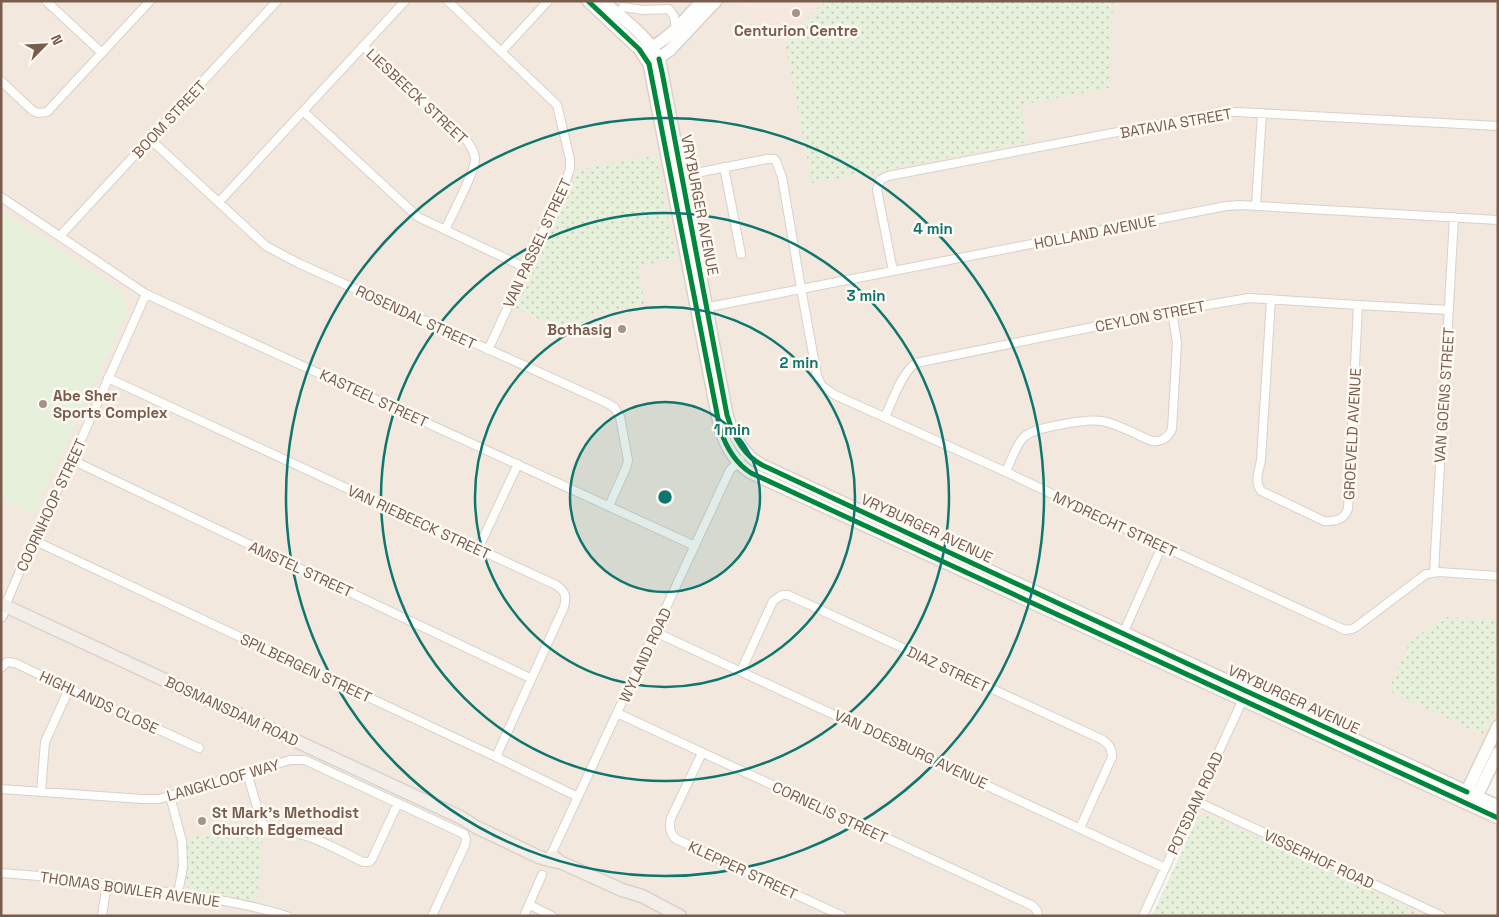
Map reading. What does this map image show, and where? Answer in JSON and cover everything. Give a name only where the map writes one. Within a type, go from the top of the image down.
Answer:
[{"type":"main road","name":"BOSMANSDAM ROAD","points":[[3,609],[461,825],[476,827],[622,890],[642,896],[680,916]]},
{"type":"main road","name":"BOSMANSDAM ROAD","points":[[622,890],[638,902],[666,916]]},
{"type":"street","points":[[46,1],[102,53]]},
{"type":"street","points":[[1,81],[38,114],[49,111],[150,1]]},
{"type":"street","name":"BOOM STREET","points":[[60,236],[277,1]]},
{"type":"street","points":[[219,202],[405,1]]},
{"type":"street","name":"VAN PASSEL STREET","points":[[448,1],[557,105],[570,159],[570,169],[566,181],[488,350]]},
{"type":"street","points":[[501,52],[548,1]]},
{"type":"street","name":"VRYBURGER AVENUE","points":[[588,1],[647,50]]},
{"type":"street","name":"VRYBURGER AVENUE","points":[[603,1],[647,50],[662,72],[681,176],[720,430],[726,445],[738,462],[751,473],[1121,637]]},
{"type":"street","points":[[647,50],[676,30],[702,1]]},
{"type":"street","points":[[654,62],[670,50],[716,1]]},
{"type":"street","points":[[623,6],[643,10],[668,9],[674,16],[676,30]]},
{"type":"street","name":"LIESBEECK STREET","points":[[363,46],[467,141],[473,151],[475,162],[472,173],[445,230]]},
{"type":"street","name":"VRYBURGER AVENUE","points":[[654,62],[702,308],[727,415],[733,432],[747,453],[762,465],[1121,637],[1470,799],[1498,818]]},
{"type":"street","points":[[303,111],[418,217],[526,268]]},
{"type":"street","name":"BATAVIA STREET","points":[[892,271],[877,190],[880,180],[888,176],[1222,112],[1498,126]]},
{"type":"street","points":[[1256,206],[1262,113]]},
{"type":"street","name":"ROSENDAL STREET","points":[[150,139],[266,246],[488,350],[607,402],[615,408],[620,417],[628,460],[608,506]]},
{"type":"street","points":[[681,176],[774,159],[782,177],[801,288]]},
{"type":"street","points":[[724,167],[741,254]]},
{"type":"street","name":"KASTEEL STREET","points":[[1,197],[146,294],[696,546]]},
{"type":"street","name":"HOLLAND AVENUE","points":[[702,308],[1226,206],[1256,206],[1498,220]]},
{"type":"street","name":"VAN GOENS STREET","points":[[1434,572],[1454,217]]},
{"type":"street","name":"MYDRECHT STREET","points":[[801,288],[816,372],[823,388],[1345,630],[1352,630],[1424,575],[1434,572]]},
{"type":"street","name":"COORNHOOP STREET","points":[[3,609],[146,294]]},
{"type":"street","name":"CEYLON STREET","points":[[884,417],[911,366],[919,361],[1172,311],[1249,298],[1449,310]]},
{"type":"street","name":"GROEVELD AVENUE","points":[[1271,299],[1261,460],[1256,480],[1257,486],[1261,491],[1324,522],[1340,520],[1346,515],[1348,509],[1358,306]]},
{"type":"street","points":[[1006,472],[1021,440],[1039,429],[1093,420],[1104,422],[1152,441],[1158,441],[1167,437],[1172,429],[1177,343],[1172,311]]},
{"type":"street","name":"VAN RIEBEECK STREET","points":[[108,378],[478,549],[564,591],[566,602],[496,756]]},
{"type":"street","name":"WYLAND ROAD","points":[[553,859],[578,798],[730,470],[747,453]]},
{"type":"street","name":"AMSTEL STREET","points":[[72,460],[530,678]]},
{"type":"street","points":[[478,549],[518,464]]},
{"type":"street","name":"SPILBERGEN STREET","points":[[33,540],[496,756],[578,798]]},
{"type":"street","points":[[1121,637],[1162,546]]},
{"type":"street","points":[[1434,572],[1498,576]]},
{"type":"street","name":"DIAZ STREET","points":[[741,671],[773,601],[782,595],[788,595],[1092,735],[1108,744],[1112,750],[1112,757],[1080,828]]},
{"type":"street","name":"VAN DOESBURG AVENUE","points":[[655,632],[1165,868]]},
{"type":"street","name":"HIGHLANDS CLOSE","points":[[1,668],[7,662],[13,662],[198,748]]},
{"type":"street","points":[[41,792],[46,742],[69,689]]},
{"type":"street","name":"POTSDAM ROAD","points":[[1143,916],[1245,695]]},
{"type":"street","name":"CORNELIS STREET","points":[[617,713],[1033,906],[1037,910],[1038,916]]},
{"type":"street","points":[[1470,799],[1498,726]]},
{"type":"street","name":"KLEPPER STREET","points":[[702,753],[671,818],[670,826],[673,836],[842,916]]},
{"type":"street","points":[[1470,799],[1498,753]]},
{"type":"street","name":"LANGKLOOF WAY","points":[[1,789],[158,799],[290,760],[300,759],[398,803],[461,825]]},
{"type":"street","points":[[247,773],[265,828],[298,833],[363,862],[369,862],[372,859],[398,803]]},
{"type":"street","points":[[170,796],[182,841],[183,867],[178,894]]},
{"type":"street","name":"VRYBURGER AVENUE","points":[[1470,799],[1498,806]]},
{"type":"street","name":"VISSERHOF ROAD","points":[[1196,802],[1442,916]]},
{"type":"street","points":[[432,916],[466,842],[466,836],[461,825]]},
{"type":"street","name":"THOMAS BOWLER AVENUE","points":[[1,874],[58,877],[107,883],[254,907],[287,916]]},
{"type":"street","points":[[524,916],[542,874]]},
{"type":"street","points":[[102,916],[107,883]]},
{"type":"street","points":[[530,905],[552,916]]},
{"type":"shaded area","points":[[1,1],[1498,1],[1498,737],[1469,798],[1498,812],[1498,916],[1425,916],[1209,815],[1197,818],[1190,814],[1143,916],[1,916]]},
{"type":"shaded area","points":[[739,1],[824,1],[785,43]]},
{"type":"green space","points":[[824,1],[1113,1],[1109,88],[1020,105],[1027,142],[885,170],[876,175],[866,173],[812,183],[785,43]]},
{"type":"green space","points":[[656,155],[676,259],[638,266],[645,304],[590,315],[571,334],[515,308],[576,176],[577,170]]},
{"type":"green space","name":"Abe Sher Sports Complex","points":[[1,210],[123,292],[128,309],[34,515],[1,500]]},
{"type":"green space","points":[[1443,617],[1498,620],[1498,703],[1482,735],[1388,690],[1410,642]]},
{"type":"green space","points":[[1209,815],[1425,916],[1152,916],[1197,818]]},
{"type":"green space","points":[[258,823],[263,831],[258,894],[255,902],[191,890],[186,886],[184,880],[187,865],[185,839]]},
{"type":"cycle path","points":[[588,1],[639,49],[649,64],[720,429],[728,448],[745,469],[1498,818]]},
{"type":"cycle path","points":[[659,59],[727,415],[732,430],[749,456],[762,465],[1467,792]]},
{"type":"place","name":"Centurion Centre","points":[[796,13]]},
{"type":"place","name":"Bothasig","points":[[622,329]]},
{"type":"place","name":"Abe Sher Sports Complex","points":[[43,404]]},
{"type":"place","name":"St Mark's Methodist Church Edgemead","points":[[202,821]]}]
